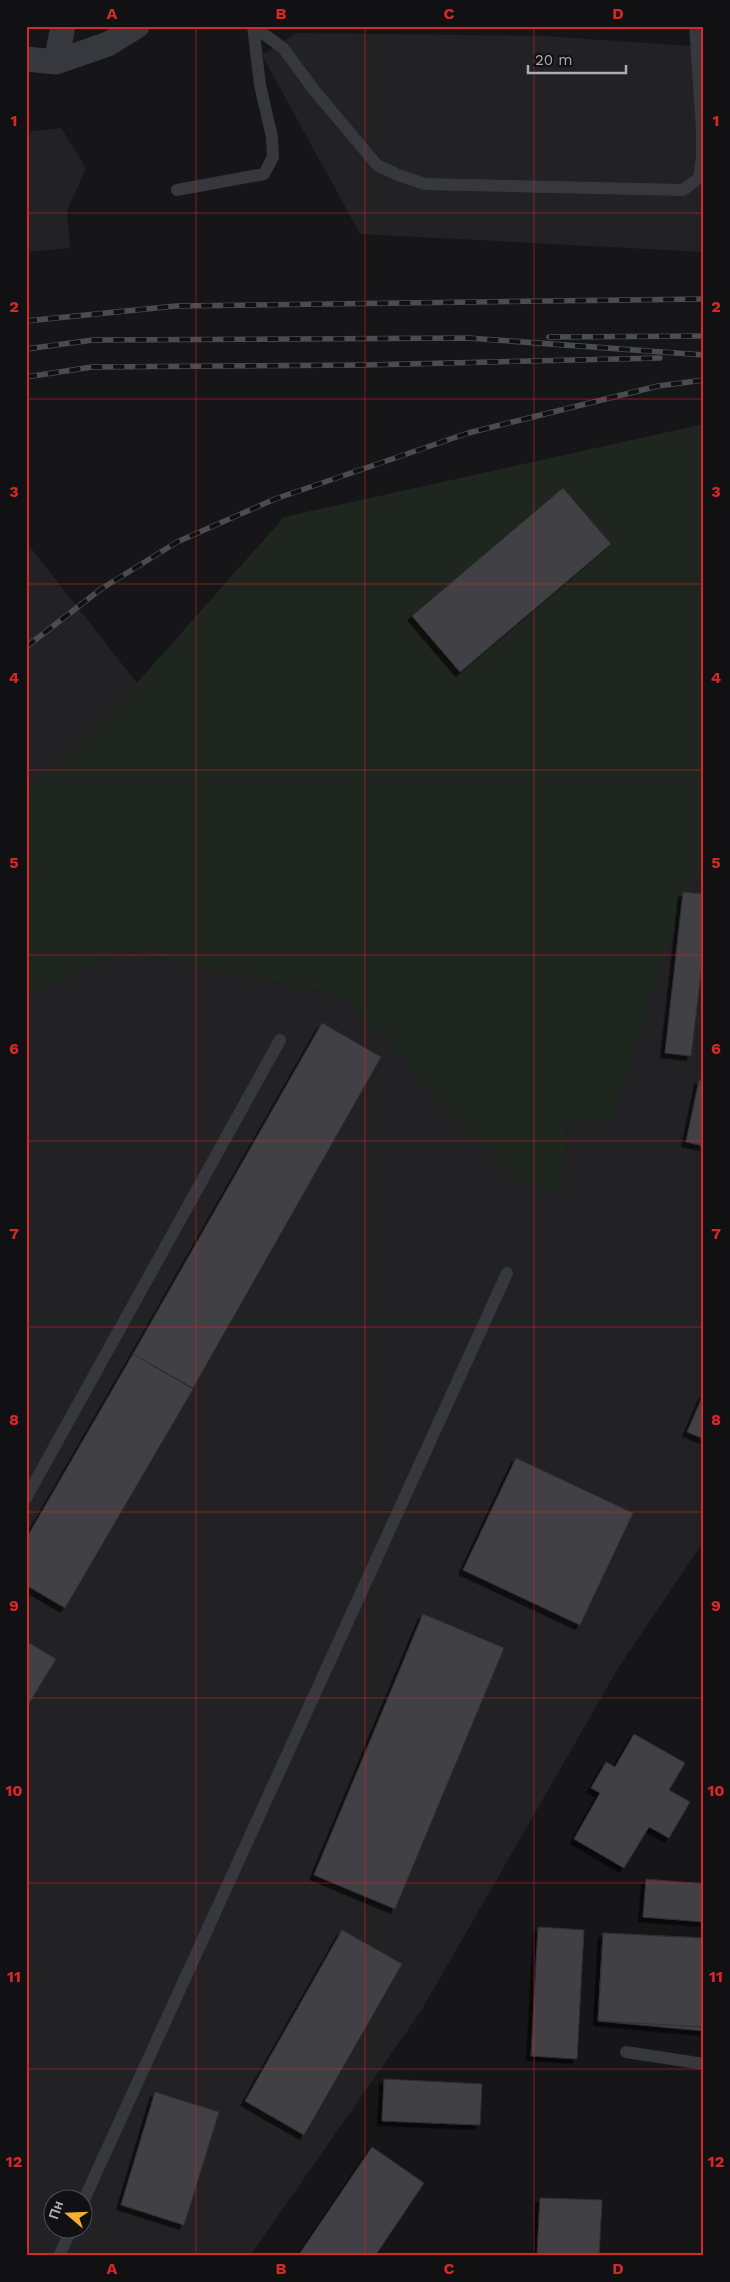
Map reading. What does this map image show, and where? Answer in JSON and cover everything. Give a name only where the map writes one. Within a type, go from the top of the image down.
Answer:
[{"type":"street","points":[[56,62],[63,26]]},
{"type":"street","points":[[26,60],[56,62],[108,44],[137,26]]},
{"type":"lane","points":[[253,26],[283,48],[314,90],[377,165],[398,176],[425,184],[683,190],[699,178],[702,156],[695,26]]},
{"type":"lane","points":[[177,190],[264,174],[273,157],[272,137],[260,85],[253,26]]},
{"type":"lane","points":[[26,1498],[280,1040]]},
{"type":"lane","points":[[88,2190],[507,1273]]},
{"type":"lane","points":[[626,2052],[704,2064]]},
{"type":"lane","points":[[59,2256],[66,2240]]},
{"type":"shaded area","points":[[296,33],[544,36],[704,47],[704,252],[360,234],[262,55]]},
{"type":"shaded area","points":[[61,128],[86,168],[67,211],[70,248],[26,252],[26,132]]},
{"type":"shaded area","points":[[704,424],[704,878],[691,878],[613,1118],[567,1126],[562,1197],[515,1181],[342,996],[120,950],[26,997],[26,793],[137,683],[284,517]]},
{"type":"shaded area","points":[[26,544],[137,683],[26,793]]},
{"type":"shaded area","points":[[691,878],[704,878],[704,1541],[620,1665],[421,2011],[250,2256],[26,2256],[26,997],[120,950],[342,996],[515,1181],[562,1196],[567,1126]]},
{"type":"building","points":[[563,488],[611,544],[460,672],[412,616]]},
{"type":"building","points":[[683,892],[704,894],[704,948],[691,1056],[665,1053]]},
{"type":"building","points":[[322,1023],[381,1057],[193,1388],[133,1354]]},
{"type":"building","points":[[699,1080],[704,1081],[704,1146],[686,1142]]},
{"type":"building","points":[[133,1354],[193,1389],[65,1608],[26,1585],[26,1539]]},
{"type":"building","points":[[704,1393],[704,1439],[687,1432]]},
{"type":"building","points":[[516,1458],[633,1513],[580,1625],[463,1570]]},
{"type":"building","points":[[423,1614],[504,1648],[395,1909],[314,1875]]},
{"type":"building","points":[[26,1641],[56,1659],[26,1708]]},
{"type":"building","points":[[634,1734],[685,1763],[669,1790],[690,1802],[669,1838],[649,1827],[624,1868],[574,1839],[600,1793],[591,1788],[606,1762],[615,1767]]},
{"type":"building","points":[[646,1879],[704,1884],[704,1922],[643,1917]]},
{"type":"building","points":[[538,1927],[584,1930],[577,2059],[531,2056]]},
{"type":"building","points":[[342,1930],[402,1964],[304,2135],[245,2101]]},
{"type":"building","points":[[603,1933],[704,1938],[704,2027],[598,2021]]},
{"type":"building","points":[[603,1933],[704,1938],[704,2031],[598,2021]]},
{"type":"building","points":[[384,2079],[482,2084],[480,2125],[382,2121]]},
{"type":"building","points":[[155,2092],[219,2112],[184,2225],[121,2205]]},
{"type":"building","points":[[372,2147],[424,2183],[375,2256],[298,2256]]},
{"type":"building","points":[[540,2198],[602,2200],[599,2256],[537,2256]]},
{"type":"railway","points":[[26,321],[176,306],[704,299]]},
{"type":"railway","points":[[549,337],[704,336]]},
{"type":"railway","points":[[26,349],[93,340],[468,338],[704,355]]},
{"type":"railway","points":[[26,377],[92,367],[366,365],[660,358]]},
{"type":"railway","points":[[26,647],[101,589],[177,542],[275,499],[468,433],[658,386],[704,380]]}]
